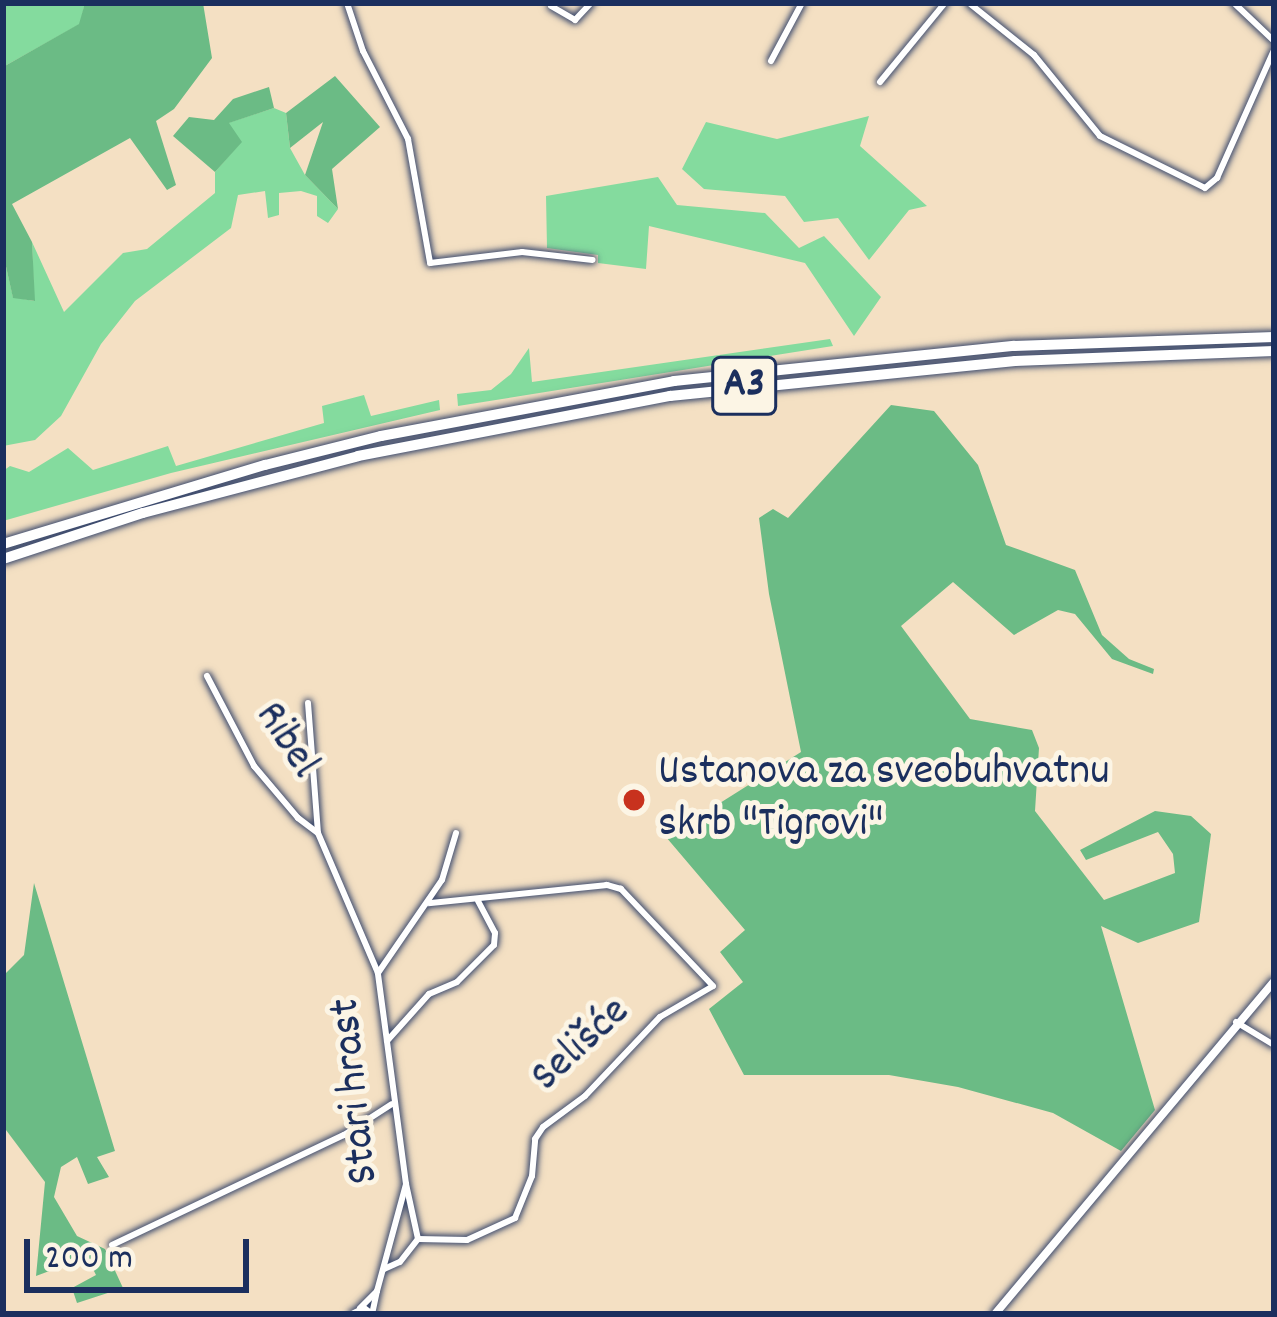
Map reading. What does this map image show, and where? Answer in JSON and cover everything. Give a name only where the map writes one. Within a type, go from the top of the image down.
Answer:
[{"type":"highway","name":"A3","points":[[3,544],[265,465],[381,436],[674,381],[1014,346],[1274,337]]},
{"type":"highway","name":"A3","points":[[3,559],[143,513],[336,461],[670,396],[1016,361],[1274,351]]},
{"type":"street","points":[[347,3],[363,52],[408,139],[430,263],[504,253],[593,260]]},
{"type":"street","points":[[551,6],[575,20],[590,3]]},
{"type":"street","points":[[770,61],[802,3]]},
{"type":"street","points":[[880,82],[945,3]]},
{"type":"street","points":[[969,3],[1034,55],[1100,136],[1205,188],[1217,178],[1274,50]]},
{"type":"street","points":[[1234,3],[1274,41]]},
{"type":"street","name":"Ribel","points":[[207,676],[254,766],[318,833]]},
{"type":"street","name":"Ribel","points":[[308,703],[318,833],[378,973]]},
{"type":"street","name":"Stari hrast","points":[[372,1314],[406,1184],[378,973],[429,903],[453,858],[456,833]]},
{"type":"street","name":"Selišće","points":[[418,1239],[467,1240],[515,1218],[543,1127],[585,1096],[660,1017],[713,986],[621,889],[607,885],[478,901]]},
{"type":"street","points":[[386,1042],[429,994],[457,982],[494,945],[494,933],[478,901],[429,903]]},
{"type":"street","points":[[994,1314],[1183,1084],[1274,982]]},
{"type":"street","points":[[1236,1022],[1274,1045]]},
{"type":"street","points":[[112,1245],[323,1146],[392,1105]]},
{"type":"street","points":[[384,1269],[400,1262],[418,1239],[406,1184]]},
{"type":"street","name":"Stari hrast","points":[[353,1312],[376,1291]]},
{"type":"street","points":[[353,1312],[372,1314]]},
{"type":"green space","points":[[3,3],[85,3],[80,24],[3,67]]},
{"type":"green space","points":[[85,3],[203,3],[212,58],[174,109],[156,121],[176,185],[167,190],[130,138],[12,204],[32,242],[35,301],[13,298],[3,253],[3,67],[79,24]]},
{"type":"green space","points":[[335,76],[380,127],[332,169],[338,209],[305,175],[323,122],[290,148],[286,113]]},
{"type":"green space","points":[[269,87],[274,108],[229,123],[242,142],[215,172],[173,136],[189,117],[214,120],[233,99]]},
{"type":"green space","points":[[274,108],[286,113],[290,148],[305,175],[338,209],[328,223],[317,216],[317,196],[301,191],[279,193],[279,215],[268,218],[265,191],[238,195],[231,228],[135,301],[101,344],[61,416],[35,440],[3,446],[3,253],[13,297],[34,301],[32,242],[64,312],[123,253],[147,249],[215,193],[215,172],[241,142],[228,123]]},
{"type":"green space","points":[[869,116],[860,146],[927,206],[909,210],[869,260],[838,218],[804,222],[785,196],[704,189],[682,169],[706,122],[777,139]]},
{"type":"green space","points":[[658,177],[677,205],[765,213],[799,248],[824,236],[881,297],[854,336],[805,263],[649,226],[646,269],[598,263],[598,255],[547,248],[546,196]]},
{"type":"green space","points":[[830,339],[833,346],[458,406],[457,394],[491,390],[511,374],[529,348],[532,382]]},
{"type":"green space","points":[[364,395],[371,416],[439,400],[440,410],[171,473],[3,521],[3,471],[10,466],[29,472],[68,448],[93,470],[168,446],[176,466],[324,423],[322,406]]},
{"type":"green space","points":[[891,405],[934,411],[978,465],[1006,545],[1075,570],[1102,635],[1129,659],[1154,669],[1153,674],[1112,659],[1075,614],[1058,610],[1014,635],[953,582],[901,626],[970,719],[1032,730],[1039,748],[1035,811],[1104,900],[1175,873],[1173,854],[1158,832],[1086,860],[1080,850],[1155,811],[1191,816],[1211,834],[1199,922],[1138,943],[1101,926],[1155,1110],[1121,1151],[1053,1113],[958,1087],[889,1075],[744,1075],[709,1009],[743,982],[720,952],[745,930],[666,837],[801,752],[759,518],[773,509],[788,518]]},
{"type":"green space","points":[[34,883],[115,1151],[97,1157],[109,1177],[88,1184],[77,1157],[61,1167],[54,1197],[77,1236],[105,1249],[123,1288],[77,1303],[72,1288],[96,1275],[87,1257],[36,1276],[45,1182],[3,1126],[3,976],[24,955]]},
{"type":"place","name":"Ustanova za sveobuhvatnu skrb \"Tigrovi\"","points":[[634,800]]}]
